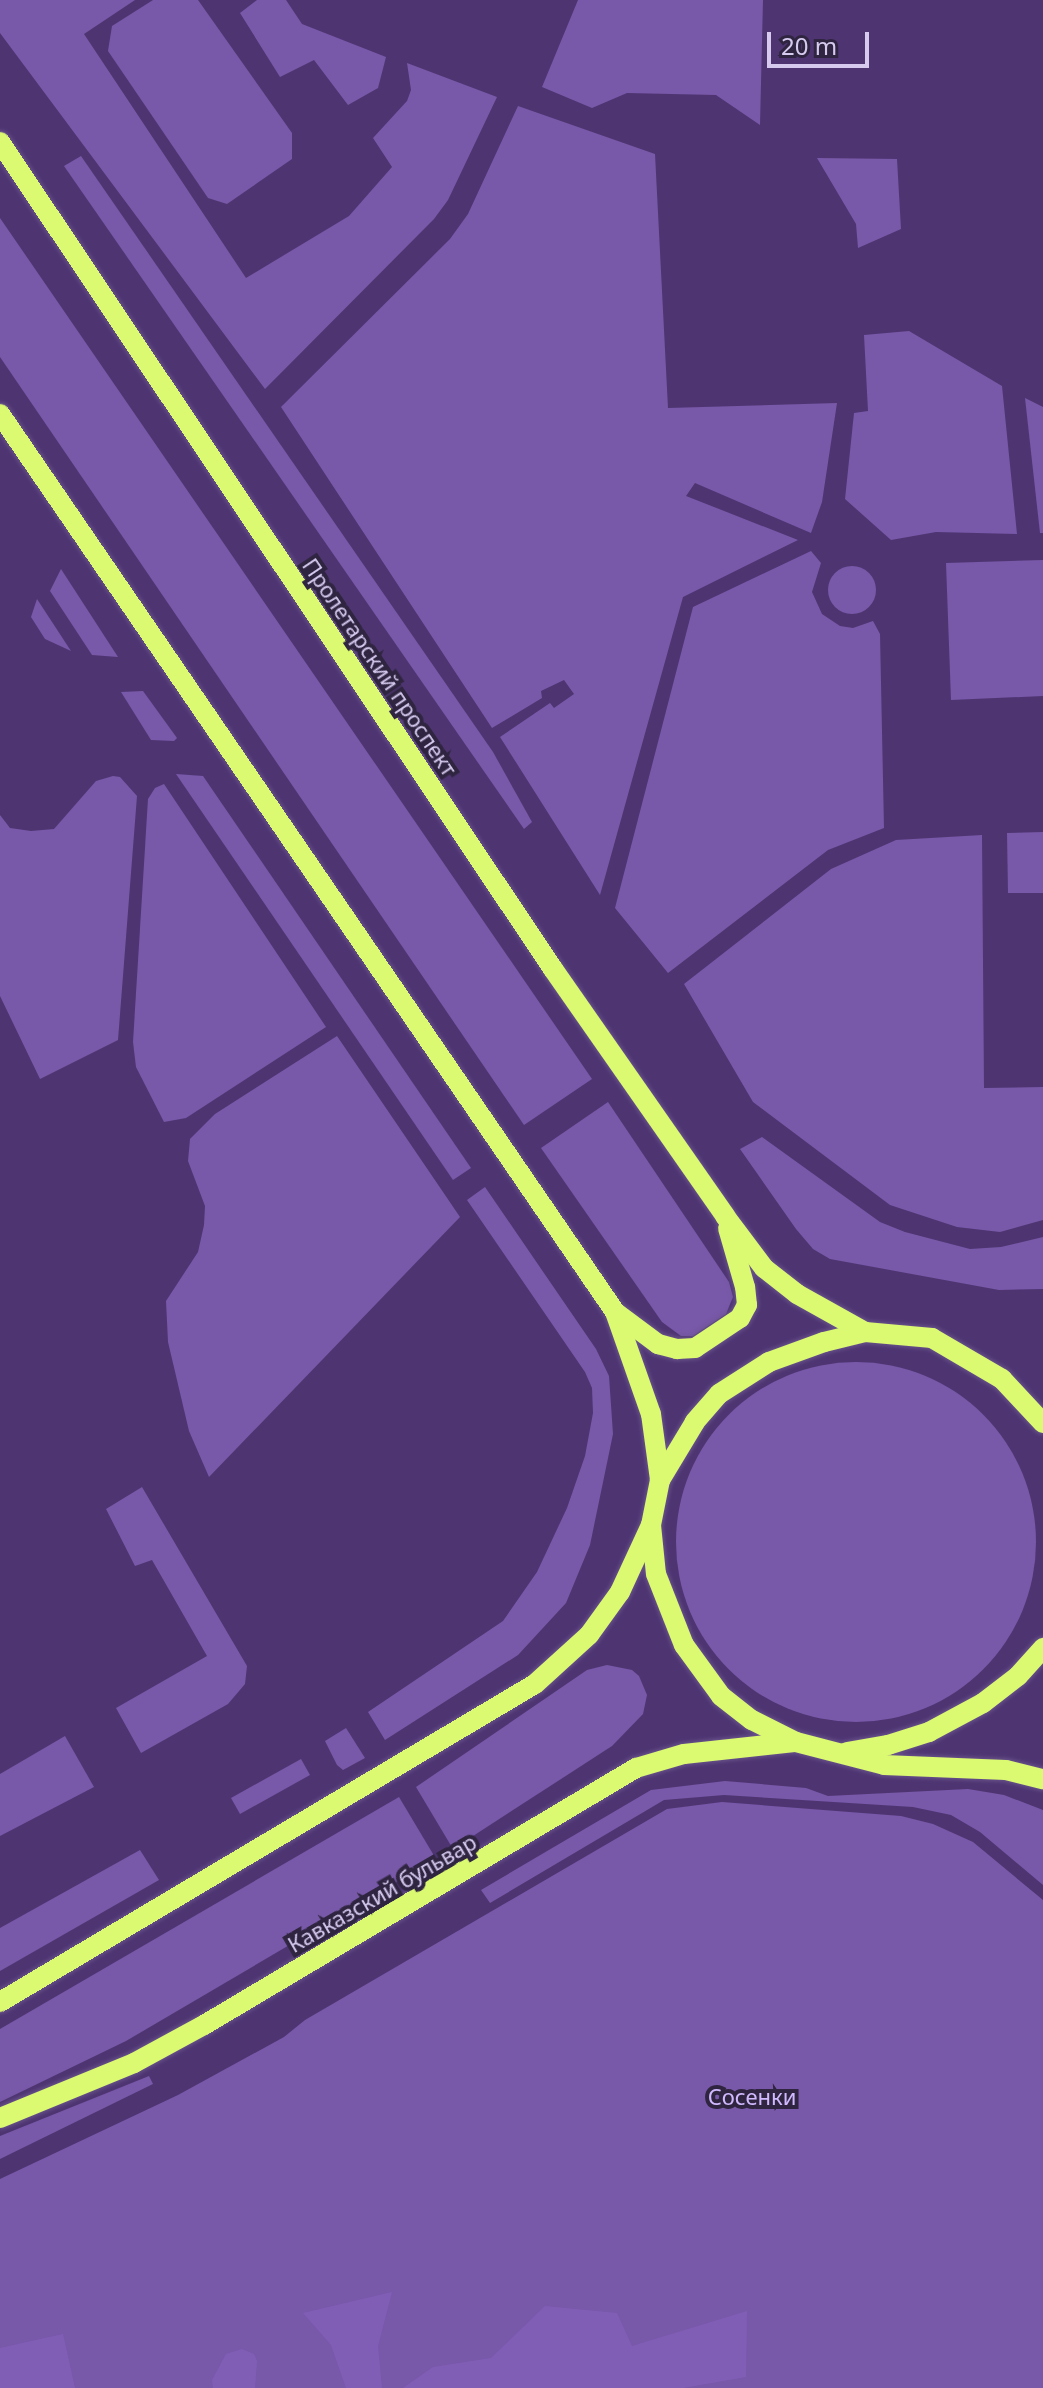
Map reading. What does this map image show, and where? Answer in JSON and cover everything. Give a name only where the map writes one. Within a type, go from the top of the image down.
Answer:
[{"type":"main road","name":"Пролетарский проспект","points":[[0,142],[553,969],[725,1216],[764,1268],[797,1294],[865,1332]]},
{"type":"main road","name":"Пролетарский проспект","points":[[0,414],[615,1312],[651,1414],[660,1480]]},
{"type":"main road","name":"Пролетарский проспект","points":[[615,1312],[658,1344],[677,1349],[695,1348],[740,1318],[747,1305],[745,1287],[725,1216]]},
{"type":"main road","points":[[0,2002],[535,1684],[564,1661],[620,1592],[651,1525],[660,1480],[695,1422],[731,1383],[792,1353],[865,1332],[932,1338],[1002,1379],[1043,1423]]},
{"type":"main road","points":[[651,1525],[656,1574],[684,1645],[721,1696],[752,1720],[796,1742],[884,1765],[1006,1770],[1043,1779]]},
{"type":"main road","points":[[839,1753],[888,1745],[929,1732],[983,1703],[1018,1676],[1043,1648]]},
{"type":"main road","name":"Кавказский бульвар","points":[[0,2118],[134,2063],[204,2025],[636,1768],[684,1754],[796,1742]]},
{"type":"green space","points":[[0,0],[135,0],[84,34],[246,278],[349,216],[392,167],[373,138],[407,101],[411,90],[407,63],[497,97],[448,200],[434,219],[265,389],[0,33]]},
{"type":"green space","points":[[153,0],[198,0],[292,133],[292,159],[227,204],[208,198],[108,51],[112,26]]},
{"type":"green space","points":[[257,0],[286,0],[302,24],[386,57],[378,88],[348,105],[314,60],[280,77],[240,13]]},
{"type":"green space","points":[[578,0],[763,0],[760,125],[716,95],[627,93],[592,108],[542,87]]},
{"type":"green space","points":[[518,106],[655,154],[668,408],[837,403],[822,502],[811,533],[695,483],[686,496],[798,540],[683,597],[600,895],[500,737],[550,703],[554,708],[574,694],[564,680],[541,691],[542,698],[492,728],[281,407],[450,239],[468,214]]},
{"type":"green space","points":[[81,156],[493,752],[532,822],[524,829],[64,166]]},
{"type":"green space","points":[[817,158],[897,159],[901,229],[858,248],[856,224]]},
{"type":"green space","points":[[0,218],[592,1079],[524,1125],[0,357]]},
{"type":"green space","points":[[909,331],[1002,386],[1017,534],[936,532],[891,540],[845,499],[854,413],[868,411],[864,335]]},
{"type":"green space","points":[[1025,398],[1043,407],[1043,533],[1040,533]]},
{"type":"green space","points":[[811,551],[821,563],[812,592],[822,614],[840,626],[853,628],[873,621],[880,634],[884,828],[828,850],[668,973],[615,908],[693,607]]},
{"type":"green space","points":[[1043,560],[1043,696],[951,700],[946,563]]},
{"type":"green space","points":[[852,566],[869,573],[876,590],[869,607],[852,614],[835,607],[828,590],[835,573]]},
{"type":"green space","points":[[61,569],[118,657],[92,655],[50,591]]},
{"type":"green space","points":[[37,599],[71,651],[45,639],[31,617]]},
{"type":"green space","points":[[143,691],[177,738],[174,741],[151,740],[121,692]]},
{"type":"green space","points":[[176,774],[203,776],[471,1168],[453,1180]]},
{"type":"green space","points":[[120,777],[137,796],[118,1040],[40,1079],[0,996],[0,815],[10,828],[31,831],[54,829],[96,781]]},
{"type":"green space","points":[[164,784],[326,1027],[186,1118],[164,1122],[136,1067],[133,1042],[148,799],[155,788]]},
{"type":"green space","points":[[1043,832],[1043,893],[1008,893],[1007,833]]},
{"type":"green space","points":[[982,835],[984,1088],[1043,1087],[1043,1220],[1000,1232],[957,1227],[890,1205],[753,1102],[684,984],[831,869],[896,840]]},
{"type":"green space","points":[[337,1036],[460,1217],[209,1477],[189,1431],[168,1342],[166,1301],[198,1252],[204,1225],[205,1206],[188,1161],[190,1139],[215,1114]]},
{"type":"green space","points":[[608,1102],[729,1282],[733,1297],[726,1314],[693,1336],[681,1336],[662,1322],[541,1148]]},
{"type":"green space","points":[[762,1137],[880,1222],[905,1232],[970,1249],[1001,1247],[1043,1237],[1043,1289],[999,1290],[830,1259],[813,1249],[796,1229],[740,1149]]},
{"type":"green space","points":[[485,1187],[596,1349],[609,1376],[613,1434],[590,1545],[566,1603],[518,1655],[385,1740],[368,1712],[503,1621],[537,1572],[567,1508],[585,1456],[593,1413],[592,1388],[585,1372],[467,1200]]},
{"type":"green space","points":[[856,1362],[891,1366],[925,1376],[956,1392],[983,1415],[1006,1442],[1022,1473],[1032,1507],[1036,1542],[1032,1577],[1022,1611],[1006,1642],[983,1669],[956,1692],[925,1708],[891,1718],[856,1722],[821,1718],[787,1708],[756,1692],[729,1669],[706,1642],[690,1611],[680,1577],[676,1542],[680,1507],[690,1473],[706,1442],[729,1415],[756,1392],[787,1376],[821,1366]]},
{"type":"green space","points":[[142,1487],[247,1666],[245,1684],[228,1704],[141,1753],[116,1708],[207,1656],[152,1560],[135,1566],[106,1509]]},
{"type":"green space","points":[[607,1665],[632,1670],[639,1676],[647,1695],[643,1714],[612,1746],[453,1849],[416,1787],[587,1670]]},
{"type":"green space","points":[[346,1728],[365,1758],[343,1770],[337,1765],[325,1741]]},
{"type":"green space","points":[[65,1736],[94,1787],[0,1836],[0,1774]]},
{"type":"green space","points":[[301,1759],[310,1775],[240,1814],[231,1798]]},
{"type":"green space","points":[[725,1781],[806,1788],[828,1796],[968,1789],[1004,1795],[1043,1810],[1043,1885],[980,1832],[951,1815],[913,1807],[724,1795],[664,1800],[490,1903],[481,1890],[651,1790]]},
{"type":"green space","points":[[399,1797],[436,1859],[126,2041],[0,2102],[0,2029]]},
{"type":"green space","name":"Сосенки","points":[[722,1802],[901,1816],[933,1824],[973,1842],[1043,1900],[1043,2388],[0,2388],[0,2179],[178,2095],[284,2037],[305,2020],[667,1809]]},
{"type":"green space","points":[[140,1850],[159,1880],[0,1971],[0,1928]]},
{"type":"green space","points":[[149,2076],[153,2084],[0,2159],[0,2136]]},
{"type":"shaded area","points":[[392,2292],[378,2346],[382,2388],[346,2388],[331,2345],[303,2313]]},
{"type":"shaded area","points":[[545,2306],[617,2313],[632,2346],[747,2311],[746,2377],[683,2388],[403,2388],[433,2367],[491,2358]]},
{"type":"shaded area","points":[[63,2334],[75,2388],[0,2388],[0,2348]]},
{"type":"shaded area","points":[[242,2349],[254,2354],[257,2361],[255,2388],[213,2388],[212,2380],[226,2354]]}]
